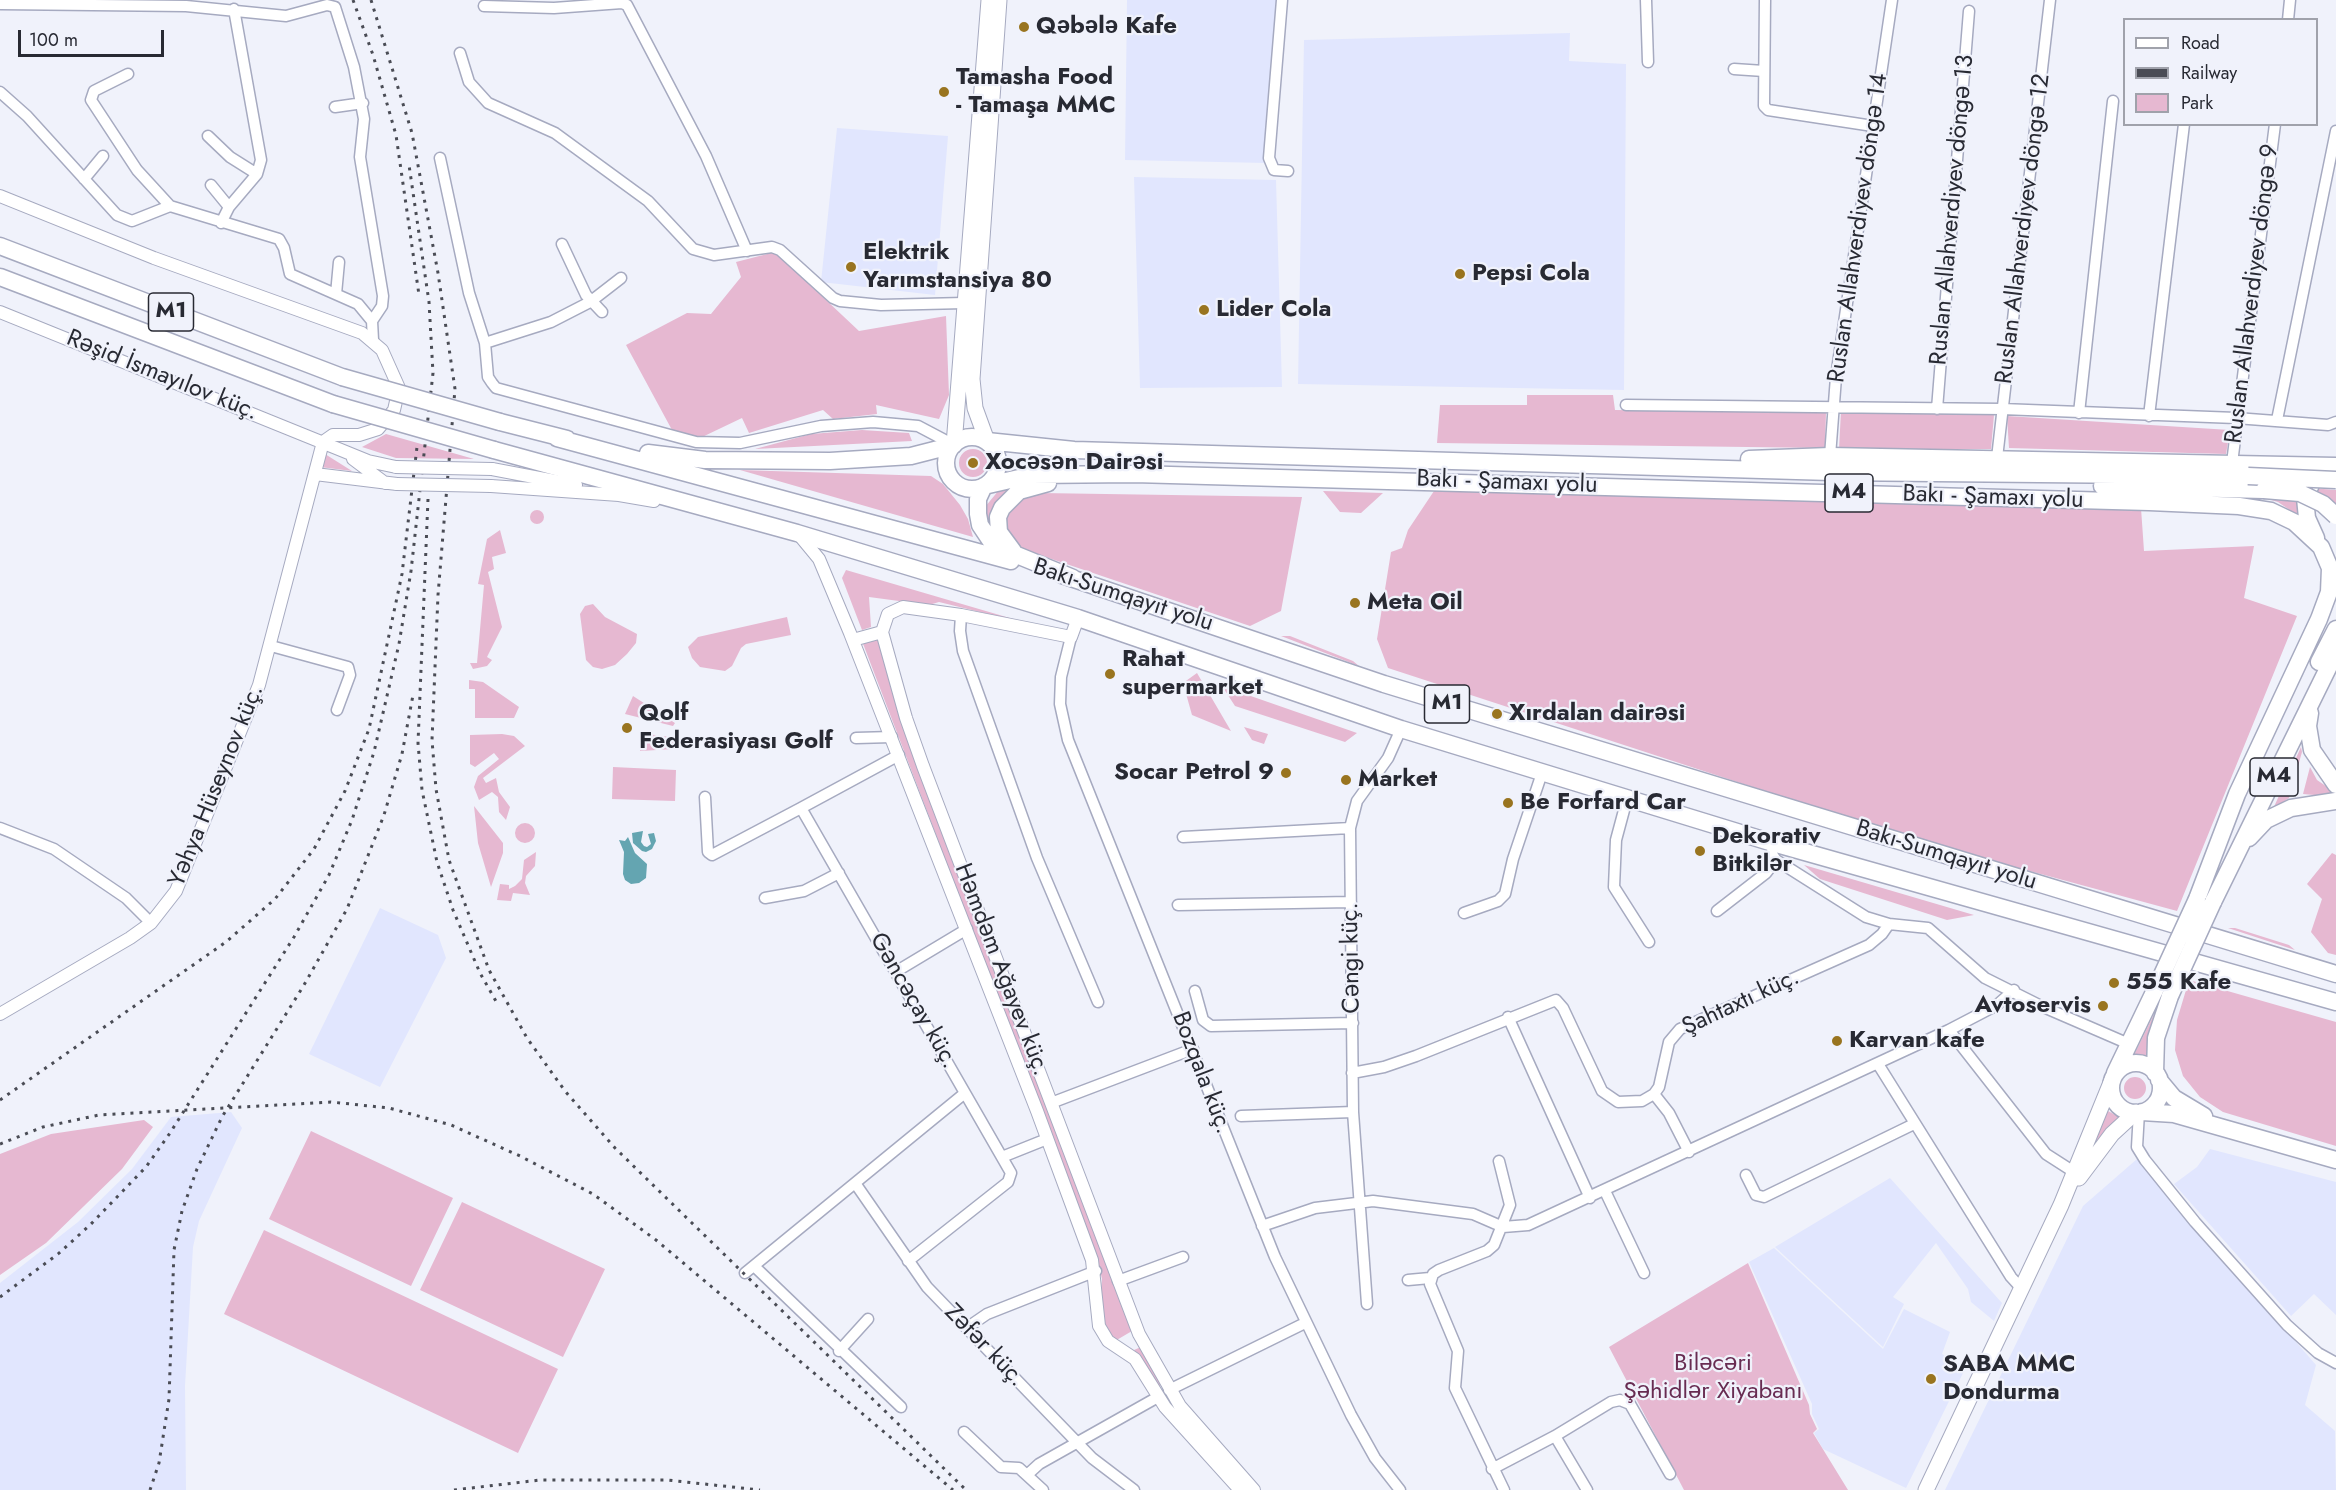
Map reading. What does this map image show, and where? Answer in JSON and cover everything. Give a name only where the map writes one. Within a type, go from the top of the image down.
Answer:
[{"type":"highway","name":"M1","points":[[0,246],[342,377],[557,438]]},
{"type":"highway","name":"Bakı-Sumqayıt yolu","points":[[0,277],[333,404],[797,533],[1078,618],[1401,729],[1627,799],[1773,843],[2336,1002]]},
{"type":"highway","points":[[557,438],[676,457],[763,462],[881,458],[923,454],[954,445],[967,438],[987,441],[996,451],[998,464],[994,477],[984,486],[977,507],[985,534],[998,546],[1073,578]]},
{"type":"highway","name":"Bakı-Sumqayıt yolu","points":[[557,438],[1073,578],[1384,684],[2335,974]]},
{"type":"highway","name":"Bakı - Şamaxı yolu","points":[[987,441],[1074,450],[1611,464],[1831,464],[2336,480]]},
{"type":"highway","points":[[954,445],[947,461],[952,478],[966,488],[984,486]]},
{"type":"highway","name":"Bakı - Şamaxı yolu","points":[[1831,464],[1997,458],[2336,466]]},
{"type":"highway","points":[[1831,464],[1955,482],[2287,491],[2312,498],[2336,516]]},
{"type":"highway","points":[[2321,547],[2307,518],[2305,498],[2313,480],[2319,474],[2336,466]]},
{"type":"highway","points":[[1018,555],[1007,546],[998,525],[1002,508],[1012,495],[1037,484],[1134,474]]},
{"type":"highway","name":"Bakı - Şamaxı yolu","points":[[984,486],[1032,475],[1134,474],[2239,506],[2284,516],[2302,528],[2321,547]]},
{"type":"highway","name":"M4","points":[[2205,900],[2237,794],[2326,603],[2330,567],[2321,547]]},
{"type":"highway","points":[[2232,860],[2243,818],[2336,629]]},
{"type":"highway","name":"M4","points":[[2205,900],[2232,860],[2336,652]]},
{"type":"highway","points":[[2312,702],[2308,726],[2312,750],[2336,784]]},
{"type":"highway","points":[[2232,860],[2266,820],[2299,806],[2336,801]]},
{"type":"highway","points":[[2205,900],[2163,993],[2129,1044],[2113,1078],[2114,1099],[2123,1109],[2163,1112],[2229,1128],[2336,1160]]},
{"type":"highway","points":[[2139,1112],[2155,1103],[2160,1088],[2157,1076],[2156,1038],[2163,993]]},
{"type":"highway","points":[[2113,1078],[2126,1065],[2142,1064],[2157,1076],[2167,1091],[2184,1104],[2229,1128]]},
{"type":"main road","points":[[954,445],[988,0]]},
{"type":"main road","points":[[987,441],[975,408],[972,386],[999,0]]},
{"type":"main road","points":[[1926,1490],[2061,1205],[2113,1078]]},
{"type":"main road","points":[[2061,1205],[2103,1144],[2139,1112]]},
{"type":"street","points":[[1282,0],[1269,158],[1274,170],[1288,171]]},
{"type":"street","points":[[1646,0],[1647,62]]},
{"type":"street","points":[[1765,0],[1762,101],[1768,110],[1874,126]]},
{"type":"street","name":"Ruslan Allahverdiyev döngə 14","points":[[1831,464],[1833,405],[1892,0]]},
{"type":"street","name":"Ruslan Allahverdiyev döngə 12","points":[[1997,458],[2050,0]]},
{"type":"street","points":[[2288,18],[2290,0]]},
{"type":"street","points":[[0,4],[134,3],[234,9],[286,16],[327,5],[335,7],[346,37],[363,103],[365,128],[360,157],[383,296],[382,306],[372,321]]},
{"type":"street","points":[[484,6],[554,8],[622,3],[627,5],[706,156],[747,251]]},
{"type":"street","points":[[221,223],[229,207],[257,174],[261,150],[234,9]]},
{"type":"street","name":"Ruslan Allahverdiyev döngə 13","points":[[1937,409],[1969,11]]},
{"type":"street","points":[[460,53],[469,82],[488,103],[555,133],[642,196],[693,249],[714,255],[772,247],[780,250],[822,290],[840,301],[881,305],[964,303]]},
{"type":"street","points":[[1734,69],[1764,71]]},
{"type":"street","points":[[128,74],[94,91],[91,100],[137,170],[170,206],[279,239],[284,248],[290,274],[358,304],[372,321],[373,340]]},
{"type":"street","points":[[0,92],[27,116],[117,215],[125,220],[142,218],[157,209],[170,206]]},
{"type":"street","points":[[2079,413],[2113,101]]},
{"type":"street","points":[[334,107],[363,103]]},
{"type":"street","points":[[2149,416],[2184,126]]},
{"type":"street","name":"Ruslan Allahverdiyev döngə 9","points":[[2232,463],[2275,126]]},
{"type":"street","points":[[2277,420],[2336,131]]},
{"type":"street","points":[[208,136],[230,157],[257,174]]},
{"type":"street","points":[[84,179],[103,156]]},
{"type":"street","points":[[440,158],[472,302],[485,343],[489,377],[496,388],[689,440],[740,443],[821,426],[873,422],[918,426],[954,445]]},
{"type":"street","points":[[211,185],[229,207]]},
{"type":"street","points":[[0,196],[144,254],[362,333],[373,340],[382,350],[397,379],[399,388],[394,410],[378,429],[359,435],[333,435],[323,442]]},
{"type":"street","points":[[562,244],[590,302],[602,312]]},
{"type":"street","points":[[336,294],[339,262]]},
{"type":"street","points":[[485,343],[541,326],[590,302],[621,278]]},
{"type":"street","name":"Rəşid İsmayılov küç.","points":[[0,312],[341,450]]},
{"type":"street","points":[[1626,405],[1833,405],[2002,409],[2277,420],[2328,425],[2336,422]]},
{"type":"street","name":"Yəhya Hüseynov küç.","points":[[0,1014],[151,923],[176,891],[186,873],[259,685],[323,442]]},
{"type":"street","points":[[341,450],[368,461],[396,467],[492,469],[532,475],[619,495],[725,513]]},
{"type":"street","points":[[341,450],[391,484]]},
{"type":"street","points":[[315,474],[391,484],[491,486],[619,495]]},
{"type":"street","points":[[797,533],[819,559],[967,928],[1095,1271],[1099,1326],[1108,1341],[1135,1359],[1158,1397],[1189,1435],[1240,1490]]},
{"type":"street","points":[[853,640],[882,632],[888,614],[903,607],[961,615],[1071,637],[1078,618]]},
{"type":"street","points":[[961,615],[963,651],[1037,858],[1098,1002]]},
{"type":"street","name":"Həmdəm Ağayev küç.","points":[[882,632],[906,718],[1139,1334],[1169,1390],[1208,1440],[1254,1490]]},
{"type":"street","name":"Bozqala küç.","points":[[1071,637],[1061,677],[1062,719],[1096,813],[1193,1048],[1231,1151],[1305,1323],[1365,1440],[1400,1490]]},
{"type":"street","points":[[271,646],[348,667],[350,675],[337,710]]},
{"type":"street","name":"Cəngi küç.","points":[[1367,1304],[1353,1112],[1350,828],[1353,808],[1388,758],[1401,729]]},
{"type":"street","points":[[856,738],[892,737]]},
{"type":"street","points":[[705,797],[708,852],[712,855],[899,755]]},
{"type":"street","points":[[1464,913],[1498,901],[1505,894],[1542,773]]},
{"type":"street","points":[[1627,799],[1617,840],[1614,887],[1649,942]]},
{"type":"street","name":"Gəncəçay küç.","points":[[801,808],[897,971],[1011,1173],[1008,1182],[908,1261]]},
{"type":"street","points":[[0,828],[54,849],[126,898],[151,923]]},
{"type":"street","points":[[1183,837],[1350,828]]},
{"type":"street","points":[[1773,843],[1772,854],[1776,860],[1866,917],[1889,924],[1928,928],[1985,978],[2014,990],[2041,1006],[2129,1044]]},
{"type":"street","points":[[1717,911],[1766,873],[1776,860]]},
{"type":"street","points":[[765,898],[804,891],[839,873]]},
{"type":"street","points":[[1178,905],[1351,902]]},
{"type":"street","name":"Şahtaxtı küç.","points":[[1654,1094],[1662,1077],[1669,1042],[1680,1029],[1869,945],[1882,934],[1889,924]]},
{"type":"street","points":[[897,971],[967,928]]},
{"type":"street","points":[[1262,1226],[1315,1208],[1360,1201],[1390,1202],[1465,1213],[1503,1227],[1518,1228],[1528,1225],[1949,1030],[1997,1005],[2014,990]]},
{"type":"street","points":[[1195,991],[1203,1020],[1211,1026],[1353,1023]]},
{"type":"street","points":[[1352,1073],[1384,1067],[1416,1056],[1508,1017],[1556,1000],[1563,1008],[1602,1091],[1611,1099],[1631,1103],[1654,1094],[1669,1113],[1689,1152]]},
{"type":"street","points":[[1508,1017],[1590,1198]]},
{"type":"street","points":[[1949,1030],[2046,1154],[2074,1172]]},
{"type":"street","points":[[1051,1103],[1193,1048]]},
{"type":"street","points":[[1878,1064],[1914,1124],[2021,1288]]},
{"type":"street","points":[[901,1407],[749,1270],[965,1093]]},
{"type":"street","points":[[1241,1116],[1353,1112]]},
{"type":"street","points":[[2139,1112],[2136,1139],[2141,1155],[2195,1222],[2287,1325],[2318,1353],[2336,1363]]},
{"type":"street","points":[[1746,1175],[1756,1195],[1764,1197],[1914,1124]]},
{"type":"street","points":[[1002,1157],[1047,1139]]},
{"type":"street","points":[[1408,1280],[1430,1278],[1439,1270],[1491,1249],[1503,1227],[1510,1205],[1498,1161]]},
{"type":"street","name":"Zəfər küç.","points":[[855,1183],[927,1287],[1078,1443],[1134,1490]]},
{"type":"street","points":[[1605,1191],[1644,1274]]},
{"type":"street","points":[[1118,1281],[1183,1257]]},
{"type":"street","points":[[968,1327],[987,1314],[1095,1271]]},
{"type":"street","points":[[1430,1278],[1430,1284],[1458,1351],[1455,1388],[1504,1490]]},
{"type":"street","points":[[839,1351],[868,1319]]},
{"type":"street","points":[[1027,1475],[1039,1464],[1169,1390],[1305,1323]]},
{"type":"street","points":[[1492,1469],[1555,1436],[1611,1402],[1620,1400],[1630,1404],[1670,1474]]},
{"type":"street","points":[[964,1432],[1001,1467],[1019,1468],[1043,1490]]},
{"type":"street","points":[[1555,1436],[1587,1490]]},
{"type":"shaded area","points":[[1127,0],[1279,0],[1266,163],[1125,160]]},
{"type":"shaded area","name":"Pepsi Cola","points":[[1570,33],[1569,61],[1626,64],[1624,390],[1298,384],[1304,40]]},
{"type":"shaded area","points":[[837,128],[948,136],[935,295],[821,282]]},
{"type":"shaded area","name":"Lider Cola","points":[[1134,177],[1276,180],[1282,387],[1140,388]]},
{"type":"shaded area","points":[[380,908],[438,935],[446,958],[380,1087],[309,1054]]},
{"type":"shaded area","points":[[231,1112],[242,1128],[199,1221],[193,1247],[185,1386],[186,1490],[0,1490],[0,1283],[78,1222],[132,1169],[171,1117]]},
{"type":"shaded area","points":[[2210,1149],[2336,1182],[2336,1315],[2314,1294],[2291,1316],[2174,1184],[2197,1167]]},
{"type":"shaded area","points":[[2137,1159],[2316,1365],[2305,1405],[2335,1431],[2336,1490],[1945,1490],[2083,1206]]},
{"type":"shaded area","points":[[1890,1178],[2002,1303],[1994,1321],[1971,1302],[1968,1289],[1936,1243],[1893,1297],[1904,1304],[1883,1347],[1775,1247]]},
{"type":"shaded area","name":"SABA MMC Dondurma","points":[[1774,1248],[1883,1349],[1904,1309],[1950,1332],[1942,1354],[1966,1367],[1906,1488],[1823,1449],[1814,1433],[1819,1429],[1812,1414],[1812,1404],[1749,1262]]},
{"type":"green space","points":[[775,252],[859,331],[946,316],[949,395],[939,419],[876,405],[877,414],[833,419],[823,410],[749,433],[742,418],[698,439],[672,430],[626,345],[687,313],[711,314],[741,277],[736,262]]},
{"type":"green space","points":[[1527,395],[1613,395],[1615,410],[1826,412],[1825,448],[1437,443],[1440,405],[1527,405]]},
{"type":"green space","points":[[1841,411],[1994,415],[1991,449],[1839,449]]},
{"type":"green space","points":[[2007,416],[2230,430],[2226,454],[2009,448]]},
{"type":"green space","points":[[862,430],[909,433],[912,441],[755,449],[811,434]]},
{"type":"green space","points":[[386,434],[474,459],[396,458],[362,447]]},
{"type":"green space","name":"Xocəsən Dairəsi","points":[[973,449],[983,453],[987,463],[983,473],[973,477],[963,473],[959,463],[963,453]]},
{"type":"green space","points":[[325,454],[352,471],[320,467]]},
{"type":"green space","points":[[740,470],[931,476],[943,484],[960,505],[968,519],[973,537]]},
{"type":"green space","points":[[1034,481],[993,528],[987,524],[985,507],[999,490]]},
{"type":"green space","points":[[2298,487],[2336,490],[2336,507]]},
{"type":"green space","points":[[1323,491],[1383,493],[1361,513],[1340,512]]},
{"type":"green space","points":[[1434,491],[1687,494],[2141,508],[2144,551],[2254,546],[2244,598],[2297,616],[2177,911],[1912,839],[1388,668],[1377,639],[1391,552],[1402,548],[1408,530]]},
{"type":"green space","points":[[1040,493],[1302,497],[1281,611],[1250,626],[1019,548],[1006,531],[1005,516],[1024,496]]},
{"type":"green space","points":[[2261,497],[2299,501],[2300,517],[2278,502]]},
{"type":"green space","points":[[537,510],[542,512],[544,517],[542,522],[537,524],[532,522],[530,517],[532,512]]},
{"type":"green space","points":[[500,530],[506,553],[492,557],[494,569],[488,572],[502,627],[487,657],[492,660],[487,666],[473,669],[470,663],[477,663],[484,585],[478,584],[487,539]]},
{"type":"green space","points":[[846,570],[1037,626],[939,602],[929,605],[869,597],[871,627],[862,630],[842,578]]},
{"type":"green space","points":[[593,604],[605,617],[637,634],[636,643],[627,654],[615,665],[602,669],[593,667],[586,660],[580,614],[585,606]]},
{"type":"green space","points":[[787,617],[791,635],[746,644],[741,648],[732,666],[725,671],[700,667],[692,658],[688,647],[698,637]]},
{"type":"green space","points":[[1281,636],[1290,636],[1353,661],[1359,666]]},
{"type":"green space","points":[[877,638],[908,739],[1132,1331],[1115,1341],[1107,1333],[1100,1308],[1102,1279],[1096,1254],[862,641]]},
{"type":"green space","points":[[1197,673],[1231,731],[1192,715],[1183,683]]},
{"type":"green space","points":[[469,680],[483,682],[519,707],[514,718],[475,718],[475,689],[469,689]]},
{"type":"green space","points":[[1222,686],[1357,733],[1345,742],[1235,706]]},
{"type":"green space","points":[[633,696],[675,723],[673,726],[625,714]]},
{"type":"green space","points":[[1244,727],[1268,734],[1264,744],[1252,740]]},
{"type":"green space","points":[[640,733],[670,737],[675,743],[674,749],[640,751]]},
{"type":"green space","points":[[470,735],[514,736],[525,746],[483,778],[486,783],[496,778],[499,792],[510,807],[506,820],[499,812],[498,797],[492,792],[479,800],[474,787],[478,776],[499,759],[494,753],[475,767],[470,764]]},
{"type":"green space","points":[[2301,747],[2302,752],[2289,798],[2273,809]]},
{"type":"green space","points":[[613,767],[676,770],[675,801],[612,799]]},
{"type":"green space","points":[[2310,767],[2317,780],[2336,793],[2336,797],[2303,794]]},
{"type":"green space","points":[[474,806],[503,843],[503,853],[491,887],[478,843]]},
{"type":"green space","points":[[525,823],[532,826],[535,833],[532,840],[525,843],[518,840],[515,833],[518,826]]},
{"type":"green space","points":[[536,852],[535,866],[526,876],[525,883],[530,895],[513,893],[511,901],[497,900],[500,884],[509,885],[509,889],[515,886],[522,879],[524,860]]},
{"type":"green space","points":[[2332,853],[2336,855],[2336,955],[2328,953],[2311,932],[2322,899],[2307,884]]},
{"type":"green space","points":[[1804,865],[1974,915],[1947,920],[1820,879]]},
{"type":"green space","points":[[2228,928],[2235,928],[2289,945],[2295,950]]},
{"type":"green space","points":[[2189,980],[2336,1022],[2336,1146],[2223,1112],[2200,1097],[2183,1076],[2175,1050],[2177,1020]]},
{"type":"green space","points":[[2156,1010],[2148,1041],[2150,1063],[2134,1055]]},
{"type":"green space","points":[[2131,1077],[2139,1077],[2146,1084],[2146,1092],[2139,1099],[2131,1099],[2124,1092],[2124,1084]]},
{"type":"green space","points":[[2108,1111],[2121,1118],[2082,1166]]},
{"type":"green space","points":[[144,1120],[153,1127],[122,1169],[46,1243],[0,1275],[0,1154],[51,1134]]},
{"type":"green space","points":[[311,1131],[453,1198],[411,1286],[269,1219]]},
{"type":"green space","points":[[462,1202],[605,1269],[563,1357],[420,1290]]},
{"type":"green space","points":[[264,1230],[558,1369],[518,1453],[224,1314]]},
{"type":"green space","name":"Biləcəri Şəhidlər Xiyabanı","points":[[1748,1263],[1809,1405],[1810,1414],[1817,1429],[1813,1433],[1848,1490],[1684,1490],[1609,1347]]},
{"type":"green space","points":[[1141,1347],[1161,1385],[1157,1388],[1134,1350]]},
{"type":"water","points":[[643,831],[641,842],[644,846],[651,844],[648,834],[654,833],[656,841],[652,849],[646,852],[633,843],[632,833]]},
{"type":"water","points":[[628,837],[635,853],[647,864],[646,878],[639,883],[631,884],[625,880],[623,874],[624,852],[619,840],[625,841]]},
{"type":"railway","points":[[353,0],[373,55],[396,135],[419,295]]},
{"type":"railway","points":[[371,0],[412,133],[438,273],[455,389],[438,595],[432,740],[436,789],[449,860],[489,970],[527,1038],[565,1091],[615,1148],[966,1490]]},
{"type":"railway","points":[[0,1297],[58,1254],[90,1225],[146,1167],[294,937],[329,875],[352,820],[374,752],[399,644],[411,571],[433,373],[429,302],[409,165]]},
{"type":"railway","points":[[0,1100],[226,942],[275,899],[314,849],[345,791],[369,729],[402,574],[417,447]]},
{"type":"railway","points":[[428,499],[418,743],[422,790],[437,862],[453,910],[480,973],[497,1003]]},
{"type":"railway","points":[[150,1490],[159,1463],[169,1399],[174,1250],[182,1211],[197,1169],[222,1117],[304,985],[347,909],[384,815],[402,754],[413,695]]},
{"type":"railway","points":[[0,1144],[43,1127],[99,1115],[331,1102],[389,1108],[451,1125],[520,1156],[593,1194],[656,1240],[953,1490]]},
{"type":"railway","points":[[454,1490],[540,1480],[667,1480],[760,1490]]},
{"type":"place","name":"Qəbələ Kafe","points":[[1024,27]]},
{"type":"place","name":"Tamasha Food - Tamaşa MMC","points":[[944,92]]},
{"type":"place","name":"Elektrik Yarımstansiya 80","points":[[851,267]]},
{"type":"place","name":"Pepsi Cola","points":[[1460,274]]},
{"type":"place","name":"Lider Cola","points":[[1204,310]]},
{"type":"place","name":"Xocəsən Dairəsi","points":[[973,463]]},
{"type":"place","name":"Meta Oil","points":[[1355,603]]},
{"type":"place","name":"Rahat supermarket","points":[[1110,674]]},
{"type":"place","name":"Xırdalan dairəsi","points":[[1497,714]]},
{"type":"place","name":"Qolf Federasiyası Golf","points":[[627,728]]},
{"type":"place","name":"Socar Petrol 9","points":[[1286,773]]},
{"type":"place","name":"Market","points":[[1346,780]]},
{"type":"place","name":"Be Forfard Car","points":[[1508,803]]},
{"type":"place","name":"Dekorativ Bitkilər","points":[[1700,851]]},
{"type":"place","name":"555 Kafe","points":[[2114,983]]},
{"type":"place","name":"Avtoservis","points":[[2103,1006]]},
{"type":"place","name":"Karvan kafe","points":[[1837,1041]]},
{"type":"place","name":"SABA MMC Dondurma","points":[[1931,1379]]}]
